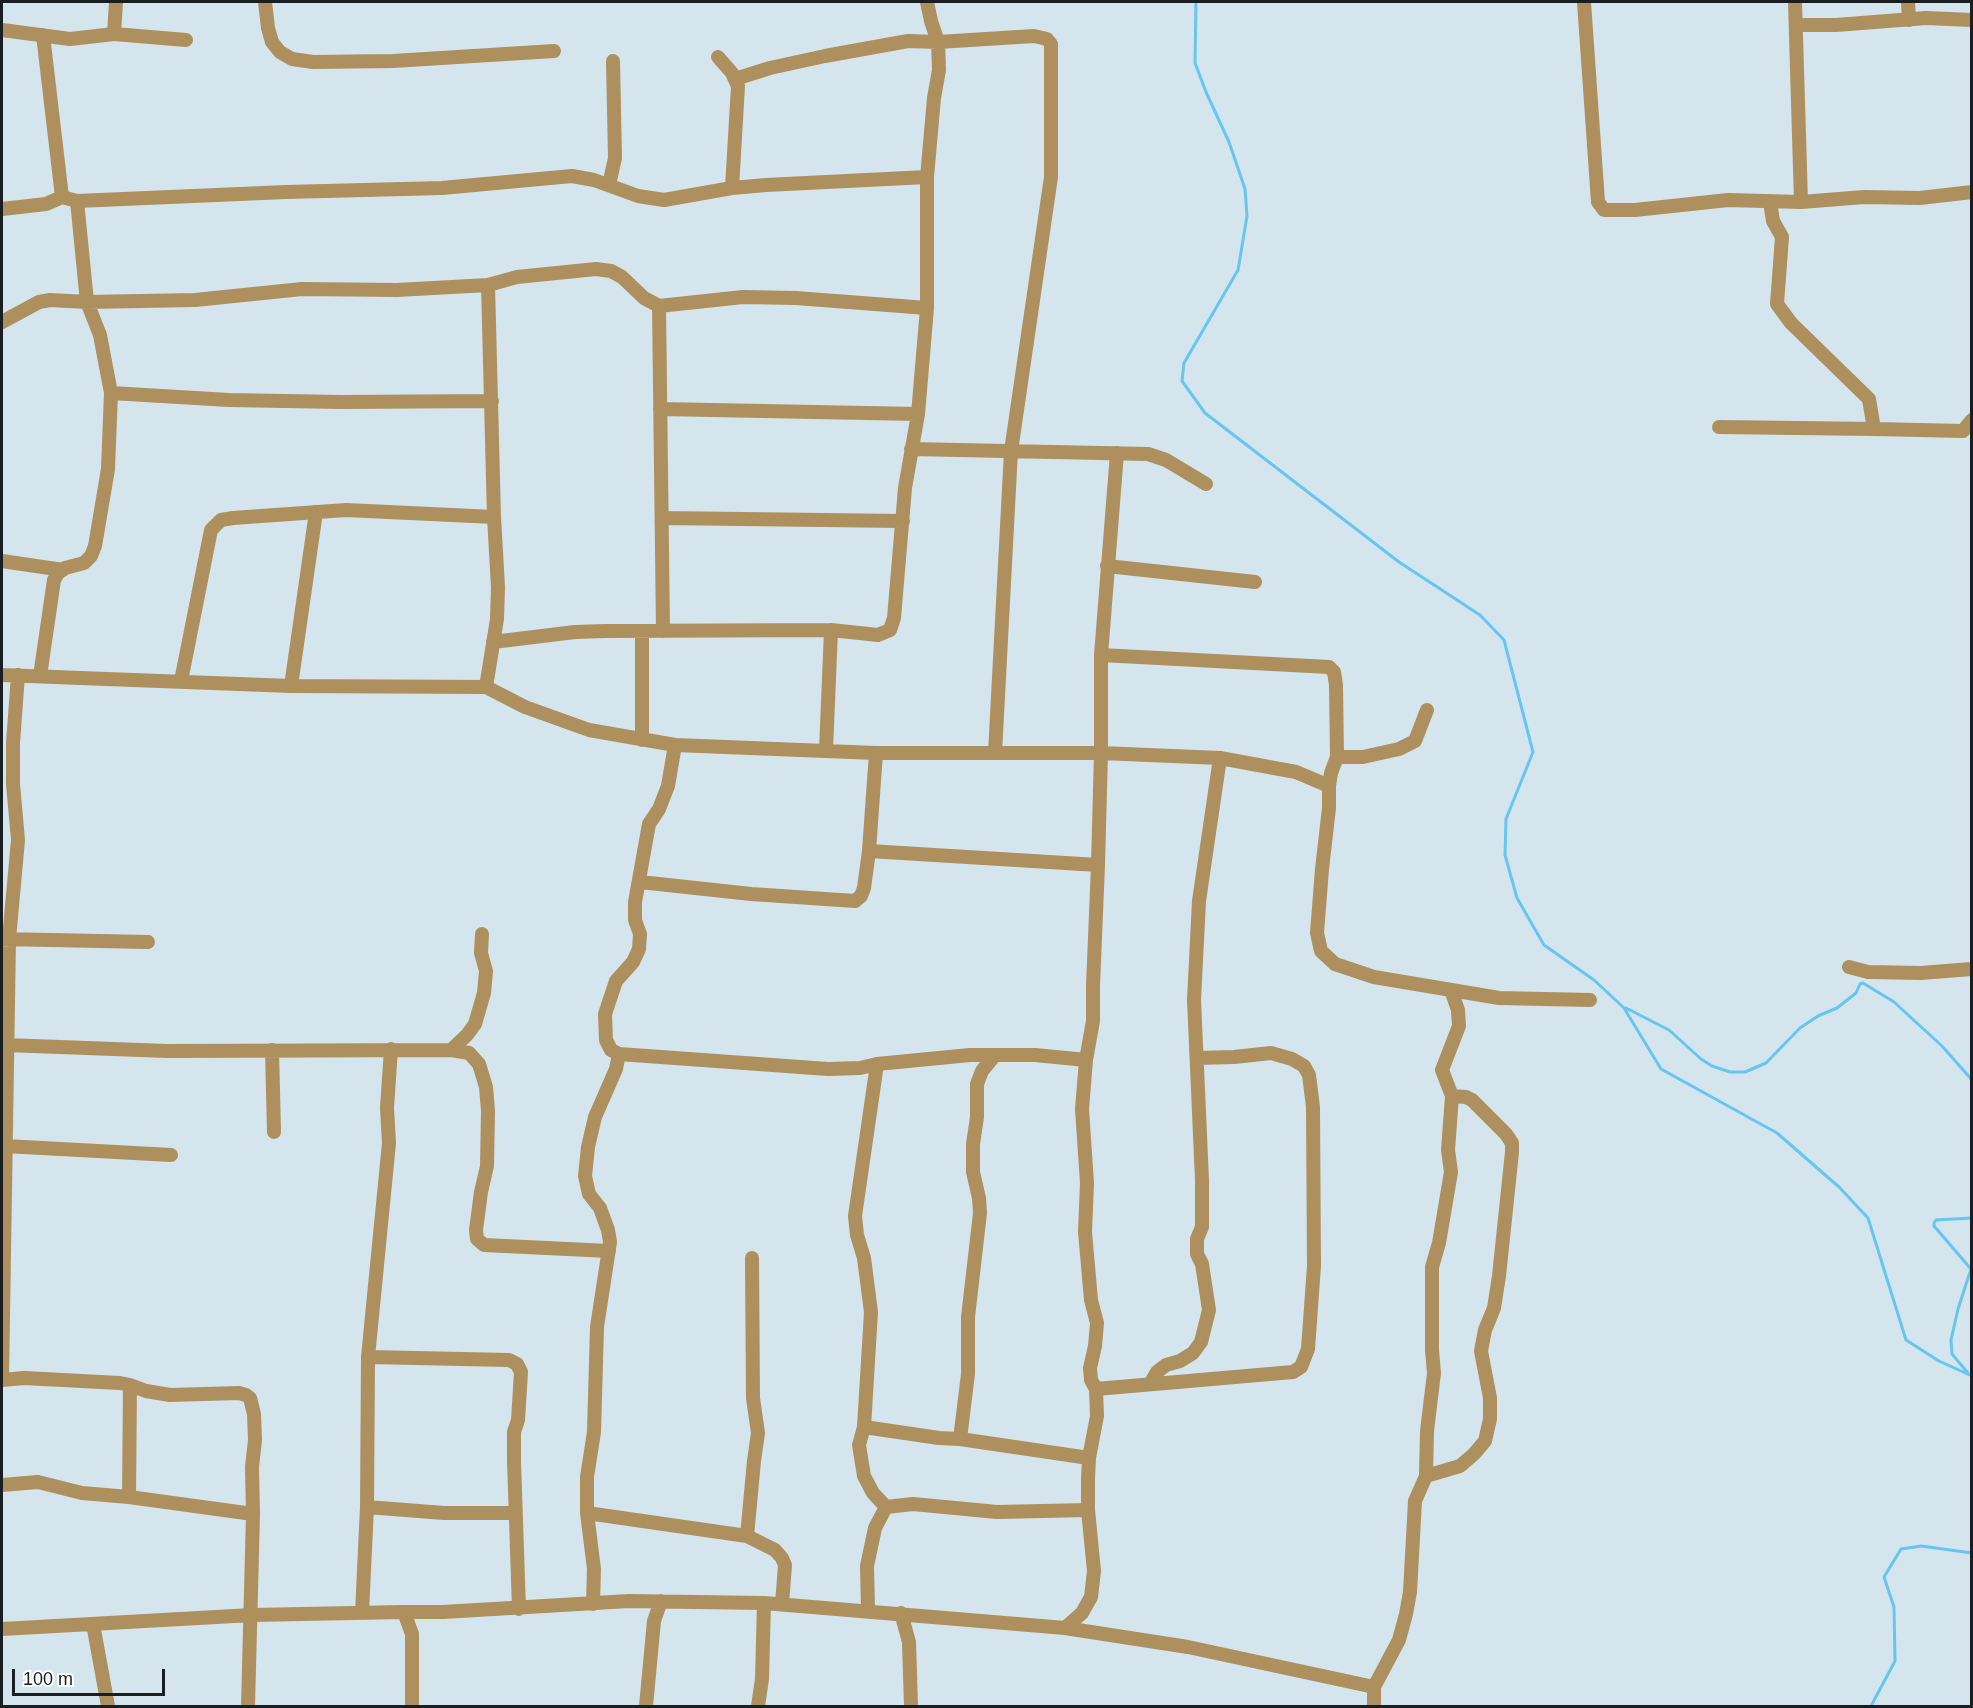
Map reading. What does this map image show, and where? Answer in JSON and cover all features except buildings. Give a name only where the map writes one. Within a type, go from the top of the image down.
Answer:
[{"type":"street","points":[[114,34],[116,2]]},
{"type":"street","points":[[265,2],[272,42],[280,52],[292,59],[314,62],[393,61],[554,51]]},
{"type":"street","points":[[493,642],[575,632],[831,630],[878,635],[890,630],[894,618],[905,488],[918,414],[927,308],[927,177],[934,98],[939,70],[938,42],[927,2]]},
{"type":"street","points":[[1584,2],[1598,202],[1604,210],[1635,210],[1728,200],[1802,202],[1854,197],[1920,198],[1971,192]]},
{"type":"street","points":[[1795,2],[1802,202]]},
{"type":"street","points":[[1908,2],[1909,20]]},
{"type":"street","points":[[1797,25],[1836,26],[1926,18],[1971,20]]},
{"type":"street","points":[[2,30],[70,39],[114,34],[186,40]]},
{"type":"street","points":[[43,35],[62,197]]},
{"type":"street","points":[[735,79],[770,68],[908,41],[938,42],[1034,36],[1047,39],[1051,44],[1051,177],[1011,451],[994,753]]},
{"type":"street","points":[[718,57],[738,86],[732,188]]},
{"type":"street","points":[[609,186],[615,158],[613,61]]},
{"type":"street","points":[[2,209],[46,204],[62,197],[76,201],[442,188],[572,176],[594,180],[638,196],[664,200],[732,188],[927,177]]},
{"type":"street","points":[[40,676],[54,580],[58,573],[84,563],[91,556],[95,546],[108,468],[111,393],[100,334],[87,302],[76,201]]},
{"type":"street","points":[[1770,202],[1773,221],[1782,237],[1777,304],[1791,323],[1869,399],[1874,429]]},
{"type":"street","points":[[2,322],[39,302],[61,300],[87,302],[195,300],[302,289],[397,290],[488,285],[516,277],[596,269],[611,271],[622,277],[644,298],[659,306],[743,297],[796,298],[927,308]]},
{"type":"street","points":[[486,687],[497,619],[498,587],[488,285]]},
{"type":"street","points":[[659,306],[663,631]]},
{"type":"street","points":[[111,393],[307,402],[492,401]]},
{"type":"street","points":[[660,409],[918,414]]},
{"type":"street","points":[[1719,427],[1964,431],[1971,420]]},
{"type":"street","points":[[911,449],[1148,454],[1166,460],[1206,484]]},
{"type":"street","points":[[1065,1628],[1082,1613],[1091,1597],[1094,1571],[1088,1510],[1089,1458],[1097,1416],[1096,1389],[1091,1380],[1090,1368],[1097,1323],[1091,1300],[1085,1232],[1087,1182],[1082,1109],[1086,1060],[1093,1020],[1101,753],[1101,655],[1118,453]]},
{"type":"street","points":[[181,681],[211,530],[221,520],[346,510],[494,517]]},
{"type":"street","points":[[291,686],[316,512]]},
{"type":"street","points":[[662,518],[903,521]]},
{"type":"street","points":[[2,561],[63,570]]},
{"type":"street","points":[[1107,566],[1255,582]]},
{"type":"street","points":[[826,750],[831,630]]},
{"type":"street","points":[[642,631],[642,740]]},
{"type":"street","points":[[1101,655],[1329,667],[1334,672],[1336,685],[1337,756],[1329,786],[1322,869],[1317,933],[1321,951],[1335,964],[1374,977],[1499,998],[1590,1000]]},
{"type":"street","points":[[2,675],[291,686],[486,687],[525,707],[589,730],[675,746],[876,753],[1101,753],[1220,758],[1296,772],[1329,786]]},
{"type":"street","points":[[18,675],[13,764],[18,840],[5,939],[2,1380],[35,1379],[120,1383],[146,1392],[170,1395],[239,1393],[250,1398],[254,1414],[255,1440],[252,1467],[252,1616],[248,1707]]},
{"type":"street","points":[[1337,756],[1363,757],[1399,749],[1415,741],[1427,710]]},
{"type":"street","points":[[675,746],[668,786],[660,809],[650,824],[635,902],[635,920],[640,934],[639,949],[633,962],[616,981],[605,1014],[606,1040],[611,1050],[619,1054],[828,1069],[860,1068],[936,1058],[994,1055],[1086,1060]]},
{"type":"street","points":[[640,882],[751,894],[855,901],[861,896],[864,888],[876,753]]},
{"type":"street","points":[[1150,1384],[1157,1372],[1166,1365],[1180,1361],[1193,1353],[1201,1342],[1209,1310],[1202,1264],[1197,1254],[1197,1239],[1202,1227],[1194,1000],[1199,901],[1220,758]]},
{"type":"street","points":[[868,851],[1098,865]]},
{"type":"street","points":[[451,1050],[475,1024],[484,993],[486,971],[481,953],[482,934]]},
{"type":"street","points":[[5,939],[148,942]]},
{"type":"street","points":[[1849,967],[1868,972],[1921,973],[1971,969]]},
{"type":"street","points":[[1374,1707],[1374,1687],[1399,1640],[1406,1614],[1410,1592],[1415,1500],[1426,1476],[1427,1431],[1434,1373],[1432,1267],[1439,1243],[1451,1172],[1448,1150],[1452,1096],[1442,1070],[1459,1026],[1458,1010],[1450,990]]},
{"type":"street","points":[[6,1045],[167,1051],[391,1049],[451,1050],[469,1053],[478,1064],[486,1087],[488,1112],[487,1166],[481,1192],[477,1239],[484,1245],[609,1251]]},
{"type":"street","points":[[362,1613],[367,1507],[368,1357],[389,1143],[387,1108],[391,1049]]},
{"type":"street","points":[[272,1050],[274,1132]]},
{"type":"street","points":[[1096,1389],[1293,1372],[1301,1367],[1308,1349],[1314,1266],[1313,1107],[1309,1076],[1304,1066],[1292,1059],[1271,1053],[1197,1058]]},
{"type":"street","points":[[593,1604],[594,1569],[587,1477],[594,1432],[597,1327],[609,1251],[608,1230],[600,1208],[589,1194],[585,1176],[588,1147],[595,1117],[616,1069],[619,1054]]},
{"type":"street","points":[[960,1438],[968,1374],[968,1317],[980,1213],[973,1172],[977,1084],[982,1071],[994,1055]]},
{"type":"street","points":[[877,1064],[855,1216],[856,1235],[864,1258],[871,1312],[864,1428],[859,1444],[864,1476],[873,1493],[886,1507]]},
{"type":"street","points":[[1426,1476],[1460,1466],[1485,1441],[1490,1419],[1490,1398],[1480,1351],[1496,1297],[1512,1152],[1512,1143],[1506,1134],[1472,1100],[1452,1096]]},
{"type":"street","points":[[5,1146],[171,1155]]},
{"type":"street","points":[[747,1536],[758,1433],[753,1398],[752,1258]]},
{"type":"street","points":[[368,1357],[509,1360],[517,1364],[521,1372],[518,1420],[514,1432],[519,1609]]},
{"type":"street","points":[[129,1497],[130,1386]]},
{"type":"street","points":[[864,1428],[939,1438],[960,1438],[1089,1458]]},
{"type":"street","points":[[2,1485],[38,1482],[82,1493],[253,1514]]},
{"type":"street","points":[[886,1507],[913,1504],[997,1512],[1088,1510]]},
{"type":"street","points":[[367,1507],[444,1513],[515,1513]]},
{"type":"street","points":[[868,1610],[867,1566],[875,1528],[886,1507]]},
{"type":"street","points":[[588,1513],[747,1536],[775,1550],[782,1558],[785,1565],[782,1604]]},
{"type":"street","points":[[2,1629],[252,1616],[443,1612],[661,1601],[764,1603],[1065,1628],[1188,1647],[1374,1687]]},
{"type":"street","points":[[646,1707],[654,1621],[661,1601]]},
{"type":"street","points":[[758,1707],[762,1679],[764,1603]]},
{"type":"street","points":[[404,1612],[412,1634],[412,1707]]},
{"type":"street","points":[[900,1613],[909,1642],[911,1707]]},
{"type":"street","points":[[93,1624],[108,1707]]},
{"type":"waterway","points":[[1196,2],[1195,63],[1229,142],[1245,189],[1247,216],[1238,270],[1184,363],[1182,381],[1205,413],[1399,562],[1480,615],[1504,640],[1533,752],[1506,819],[1505,855],[1517,898],[1544,945],[1594,980],[1624,1008],[1661,1069],[1777,1133],[1839,1187],[1868,1218],[1906,1340],[1939,1361],[1972,1376]]},
{"type":"waterway","points":[[1626,1008],[1669,1030],[1712,1066],[1730,1072],[1745,1072],[1766,1063],[1800,1028],[1818,1016],[1837,1008],[1856,993],[1860,984],[1863,983],[1894,1002],[1942,1046],[1972,1080]]},
{"type":"waterway","points":[[1968,1373],[1952,1354],[1951,1340],[1971,1269],[1934,1226],[1934,1223],[1936,1220],[1972,1218]]},
{"type":"waterway","points":[[1871,1706],[1895,1661],[1894,1607],[1884,1577],[1901,1549],[1921,1546],[1972,1553]]}]
